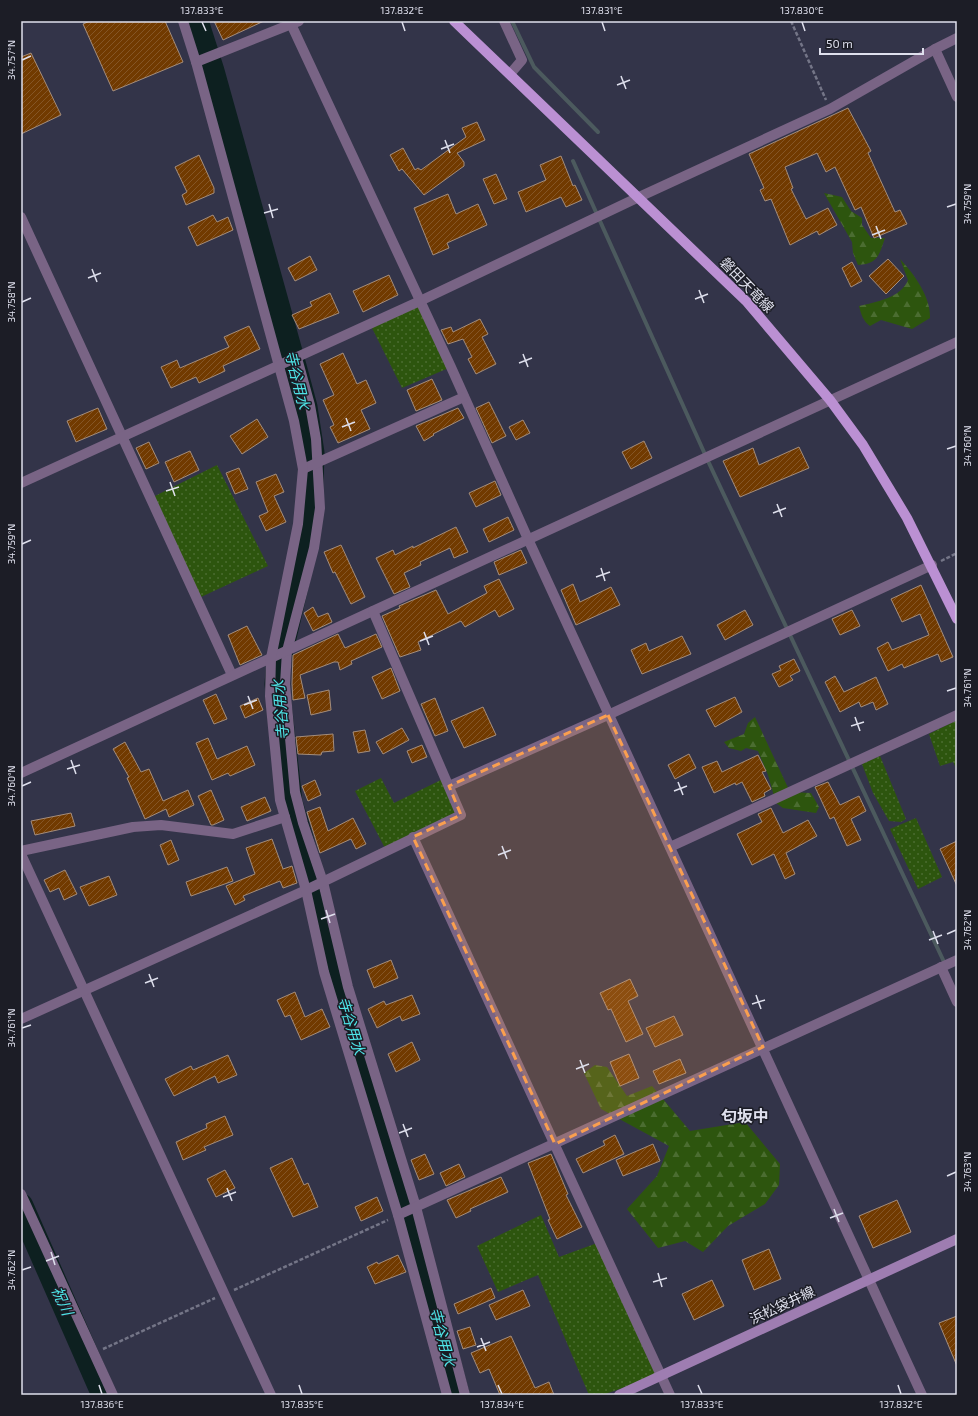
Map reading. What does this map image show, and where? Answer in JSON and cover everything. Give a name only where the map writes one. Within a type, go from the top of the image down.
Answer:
[{"type":"main road","name":"磐田天竜線","points":[[454,21],[747,302],[830,400],[869,455],[908,518],[957,619]]},
{"type":"main road","name":"浜松袋井線","points":[[619,1395],[957,1239]]},
{"type":"street","points":[[183,21],[196,62],[294,421],[303,469],[298,524],[271,658],[270,696],[280,800],[306,890],[324,972],[399,1215],[447,1395]]},
{"type":"street","points":[[504,21],[522,60],[510,74]]},
{"type":"street","points":[[196,62],[295,22],[608,715],[763,1047],[922,1395]]},
{"type":"street","points":[[21,483],[297,358],[639,197],[830,110],[935,49],[957,38]]},
{"type":"street","points":[[935,49],[957,97]]},
{"type":"street","points":[[21,217],[25,238],[123,437],[232,675]]},
{"type":"street","points":[[21,773],[957,342]]},
{"type":"street","points":[[297,358],[310,405],[319,462],[320,508],[314,548],[288,651],[285,684],[295,792],[303,823],[323,882],[348,987],[416,1208],[465,1395]]},
{"type":"street","points":[[303,469],[464,397]]},
{"type":"street","points":[[448,786],[608,715],[932,565]]},
{"type":"street","points":[[21,1019],[306,890],[461,815],[373,611]]},
{"type":"street","points":[[670,847],[957,715]]},
{"type":"street","points":[[271,1395],[21,853],[133,827],[161,825],[233,834],[285,817]]},
{"type":"street","points":[[413,837],[670,1395]]},
{"type":"street","points":[[399,1215],[763,1047],[957,960]]},
{"type":"street","points":[[941,967],[957,1002]]},
{"type":"street","points":[[21,1194],[113,1395]]},
{"type":"path","points":[[791,21],[830,110]]},
{"type":"path","points":[[932,565],[957,553]]},
{"type":"path","points":[[93,1354],[399,1215]]},
{"type":"highlighted area","points":[[608,715],[763,1047],[555,1144],[413,837],[461,815],[449,786]]},
{"type":"green space","points":[[824,193],[842,197],[851,211],[862,218],[862,225],[871,238],[885,238],[877,258],[870,263],[858,265],[853,253],[852,242]]},
{"type":"green space","points":[[900,259],[921,286],[928,302],[930,318],[912,329],[881,320],[870,326],[864,320],[859,306],[873,303],[894,295],[905,286],[908,280]]},
{"type":"green space","points":[[420,301],[451,367],[402,388],[370,324]]},
{"type":"green space","points":[[217,465],[268,566],[201,597],[151,498]]},
{"type":"green space","points":[[755,717],[790,792],[811,793],[819,807],[816,813],[783,808],[776,803],[768,775],[758,751],[746,748],[741,751],[729,748],[724,742],[744,734],[748,723]]},
{"type":"green space","points":[[957,720],[957,770],[953,762],[940,766],[929,734]]},
{"type":"green space","points":[[880,756],[906,819],[901,822],[889,821],[873,793],[862,764]]},
{"type":"green space","points":[[381,778],[394,803],[445,778],[461,815],[386,850],[355,791]]},
{"type":"green space","points":[[916,818],[942,877],[918,889],[890,829]]},
{"type":"green space","points":[[595,1065],[607,1067],[627,1096],[652,1086],[690,1131],[745,1122],[780,1164],[779,1185],[765,1204],[728,1226],[703,1252],[685,1241],[658,1248],[627,1209],[657,1176],[669,1146],[601,1109],[584,1073]]},
{"type":"green space","points":[[541,1215],[559,1257],[600,1242],[661,1375],[602,1395],[589,1395],[538,1275],[498,1292],[477,1246]]},
{"type":"building","points":[[90,21],[165,21],[183,62],[113,91],[83,24]]},
{"type":"building","points":[[214,21],[264,21],[223,40]]},
{"type":"building","points":[[31,53],[61,115],[21,134],[21,57]]},
{"type":"building","points":[[848,108],[871,151],[868,153],[895,212],[900,210],[907,224],[874,238],[861,207],[855,210],[835,167],[826,172],[817,153],[785,167],[793,188],[791,189],[806,219],[828,208],[837,225],[819,235],[817,231],[790,245],[771,199],[765,201],[760,190],[764,188],[749,154]]},
{"type":"building","points":[[477,122],[485,140],[457,153],[464,162],[464,166],[424,195],[402,169],[399,171],[390,155],[403,148],[415,170],[418,168],[421,170],[466,137],[462,128]]},
{"type":"building","points":[[199,155],[214,188],[214,193],[186,205],[182,195],[187,192],[175,167]]},
{"type":"building","points":[[561,156],[573,186],[575,185],[582,200],[566,207],[561,197],[526,212],[518,192],[546,180],[540,165]]},
{"type":"building","points":[[496,174],[507,199],[494,204],[483,179]]},
{"type":"building","points":[[448,194],[456,214],[478,204],[487,225],[447,243],[449,248],[433,255],[414,208]]},
{"type":"building","points":[[213,215],[217,222],[228,217],[233,230],[197,246],[188,227]]},
{"type":"building","points":[[310,256],[317,270],[295,281],[288,268]]},
{"type":"building","points":[[888,259],[904,276],[886,294],[869,276]]},
{"type":"building","points":[[852,262],[862,281],[851,287],[842,268]]},
{"type":"building","points":[[389,275],[398,295],[363,312],[353,291]]},
{"type":"building","points":[[330,293],[339,313],[299,329],[292,315],[312,306],[310,302]]},
{"type":"building","points":[[480,319],[488,334],[482,337],[496,364],[476,374],[468,359],[472,357],[463,339],[448,344],[441,330],[451,327],[453,332]]},
{"type":"building","points":[[249,326],[260,349],[223,366],[225,371],[199,383],[196,377],[171,388],[161,367],[177,360],[180,368],[229,347],[224,337]]},
{"type":"building","points":[[343,353],[357,384],[366,380],[376,403],[361,410],[370,429],[338,443],[330,427],[334,425],[323,400],[334,395],[320,364]]},
{"type":"building","points":[[432,379],[442,400],[416,411],[407,390]]},
{"type":"building","points":[[489,402],[506,436],[492,443],[476,408]]},
{"type":"building","points":[[98,408],[107,429],[76,442],[67,421]]},
{"type":"building","points":[[458,408],[464,418],[433,434],[434,435],[424,441],[416,426]]},
{"type":"building","points":[[257,419],[268,437],[242,454],[230,436]]},
{"type":"building","points":[[523,420],[530,433],[516,440],[509,427]]},
{"type":"building","points":[[644,441],[652,458],[631,469],[622,452]]},
{"type":"building","points":[[149,442],[159,463],[146,469],[136,448]]},
{"type":"building","points":[[799,447],[809,468],[740,497],[723,461],[753,448],[759,465]]},
{"type":"building","points":[[190,451],[199,470],[174,482],[165,462]]},
{"type":"building","points":[[239,468],[248,489],[235,494],[226,473]]},
{"type":"building","points":[[276,474],[284,492],[274,496],[286,522],[266,531],[259,516],[268,512],[256,482]]},
{"type":"building","points":[[495,481],[501,495],[476,507],[469,493]]},
{"type":"building","points":[[508,517],[514,530],[489,542],[483,529]]},
{"type":"building","points":[[456,527],[468,552],[454,558],[450,548],[420,562],[421,565],[404,573],[410,587],[394,594],[376,558],[393,550],[395,555]]},
{"type":"building","points":[[341,545],[365,597],[351,604],[335,572],[333,573],[324,552]]},
{"type":"building","points":[[521,550],[527,563],[499,575],[494,562]]},
{"type":"building","points":[[499,579],[514,609],[499,617],[495,610],[465,627],[461,621],[418,642],[421,650],[400,657],[382,616],[400,608],[399,606],[436,590],[448,614],[487,593],[484,586]]},
{"type":"building","points":[[573,584],[580,602],[611,587],[620,605],[576,625],[561,590]]},
{"type":"building","points":[[921,585],[953,657],[941,662],[938,654],[904,668],[902,664],[888,671],[877,648],[888,642],[892,650],[929,635],[920,614],[902,622],[891,599]]},
{"type":"building","points":[[313,607],[318,617],[328,613],[332,622],[313,631],[304,613]]},
{"type":"building","points":[[745,610],[753,625],[725,640],[717,625]]},
{"type":"building","points":[[852,610],[860,626],[840,635],[832,619]]},
{"type":"building","points":[[247,626],[262,655],[240,665],[228,635]]},
{"type":"building","points":[[338,634],[345,648],[376,634],[382,647],[351,661],[352,664],[340,670],[338,662],[334,662],[300,675],[305,698],[293,700],[293,655]]},
{"type":"building","points":[[682,636],[691,654],[642,674],[631,650],[646,643],[649,651]]},
{"type":"building","points":[[794,659],[800,671],[790,676],[793,680],[779,687],[772,674],[781,670],[779,666]]},
{"type":"building","points":[[391,668],[400,691],[382,699],[372,677]]},
{"type":"building","points":[[835,676],[844,692],[876,677],[888,704],[876,710],[873,702],[861,707],[859,702],[840,712],[825,682]]},
{"type":"building","points":[[329,690],[331,710],[311,715],[307,695]]},
{"type":"building","points":[[216,694],[227,719],[214,724],[203,700]]},
{"type":"building","points":[[735,697],[742,712],[715,727],[706,710]]},
{"type":"building","points":[[258,698],[263,710],[245,718],[240,706]]},
{"type":"building","points":[[435,698],[448,731],[435,736],[421,704]]},
{"type":"building","points":[[483,707],[496,735],[464,748],[451,721]]},
{"type":"building","points":[[402,728],[409,740],[383,754],[376,742]]},
{"type":"building","points":[[365,730],[370,751],[358,753],[353,732]]},
{"type":"building","points":[[333,734],[334,751],[322,752],[321,755],[298,754],[296,737]]},
{"type":"building","points":[[208,738],[217,759],[247,746],[255,765],[230,776],[228,773],[212,780],[196,743]]},
{"type":"building","points":[[125,742],[141,772],[149,769],[163,801],[188,790],[194,805],[169,817],[166,809],[145,819],[127,778],[129,777],[113,749]]},
{"type":"building","points":[[422,745],[427,757],[412,763],[407,751]]},
{"type":"building","points":[[689,754],[696,768],[675,779],[668,765]]},
{"type":"building","points":[[758,755],[766,771],[762,772],[771,789],[764,793],[765,796],[752,802],[742,782],[736,785],[735,783],[714,793],[702,767],[717,761],[722,772]]},
{"type":"building","points":[[315,780],[321,795],[308,801],[302,786]]},
{"type":"building","points":[[828,782],[840,805],[859,796],[866,811],[851,819],[861,840],[847,846],[834,817],[830,819],[815,787]]},
{"type":"building","points":[[211,790],[224,820],[213,825],[211,825],[198,796]]},
{"type":"building","points":[[265,797],[271,811],[247,821],[241,807]]},
{"type":"building","points":[[320,807],[328,831],[353,818],[366,844],[356,849],[351,839],[320,853],[307,812]]},
{"type":"building","points":[[771,808],[783,833],[808,820],[817,836],[786,853],[795,874],[785,879],[774,854],[752,865],[737,834],[762,822],[758,814]]},
{"type":"building","points":[[71,813],[75,826],[35,835],[31,821]]},
{"type":"building","points":[[272,839],[283,869],[292,866],[297,883],[283,888],[280,881],[243,896],[245,900],[235,905],[226,886],[255,874],[246,848]]},
{"type":"building","points":[[171,840],[179,860],[168,865],[160,845]]},
{"type":"building","points":[[957,841],[957,886],[940,849]]},
{"type":"building","points":[[227,867],[233,881],[191,896],[186,882]]},
{"type":"building","points":[[65,870],[77,894],[64,900],[59,888],[50,892],[44,880]]},
{"type":"building","points":[[109,876],[117,895],[89,906],[80,887]]},
{"type":"building","points":[[391,960],[398,978],[374,988],[367,970]]},
{"type":"building","points":[[630,979],[638,996],[628,1001],[643,1034],[626,1042],[611,1009],[608,1010],[600,993]]},
{"type":"building","points":[[295,992],[305,1017],[322,1009],[330,1027],[301,1040],[290,1015],[285,1017],[277,1000]]},
{"type":"building","points":[[412,995],[420,1014],[402,1021],[400,1016],[377,1028],[368,1009],[384,1001],[386,1005]]},
{"type":"building","points":[[674,1016],[683,1035],[655,1047],[646,1028]]},
{"type":"building","points":[[412,1042],[420,1060],[396,1072],[388,1054]]},
{"type":"building","points":[[629,1054],[639,1078],[620,1086],[610,1062]]},
{"type":"building","points":[[228,1055],[237,1075],[218,1083],[215,1076],[174,1096],[165,1079],[191,1066],[193,1070]]},
{"type":"building","points":[[680,1059],[686,1073],[659,1084],[653,1071]]},
{"type":"building","points":[[225,1116],[233,1135],[204,1147],[206,1150],[183,1160],[176,1142],[207,1128],[206,1124]]},
{"type":"building","points":[[615,1135],[624,1154],[583,1173],[576,1159],[605,1145],[603,1141]]},
{"type":"building","points":[[653,1144],[660,1161],[623,1176],[616,1160]]},
{"type":"building","points":[[425,1154],[434,1174],[419,1180],[411,1160]]},
{"type":"building","points":[[551,1154],[568,1194],[566,1195],[582,1227],[557,1239],[548,1220],[550,1219],[528,1163]]},
{"type":"building","points":[[292,1158],[304,1185],[308,1183],[318,1207],[293,1217],[270,1168]]},
{"type":"building","points":[[459,1164],[465,1177],[446,1186],[440,1173]]},
{"type":"building","points":[[225,1170],[235,1188],[216,1197],[207,1179]]},
{"type":"building","points":[[501,1177],[508,1192],[470,1209],[471,1211],[456,1218],[447,1200]]},
{"type":"building","points":[[377,1197],[383,1211],[361,1221],[355,1207]]},
{"type":"building","points":[[897,1200],[911,1232],[873,1248],[859,1216]]},
{"type":"building","points":[[769,1249],[781,1279],[754,1290],[742,1260]]},
{"type":"building","points":[[398,1255],[406,1272],[375,1284],[367,1267]]},
{"type":"building","points":[[712,1280],[724,1306],[694,1320],[682,1294]]},
{"type":"building","points":[[491,1288],[495,1298],[458,1314],[454,1304]]},
{"type":"building","points":[[523,1290],[530,1306],[496,1320],[489,1305]]},
{"type":"building","points":[[957,1316],[957,1366],[939,1323]]},
{"type":"building","points":[[470,1327],[476,1345],[463,1349],[457,1331]]},
{"type":"building","points":[[511,1336],[535,1388],[549,1382],[554,1395],[500,1395],[489,1369],[480,1373],[471,1353]]},
{"type":"waterway","name":"寺谷用水","points":[[196,21],[212,71],[294,366],[305,407],[312,453],[310,519],[279,659],[277,684],[290,802],[311,873],[341,993],[406,1206],[457,1395]]},
{"type":"waterway","points":[[512,21],[534,67],[598,132]]},
{"type":"waterway","points":[[573,161],[708,461],[945,964]]},
{"type":"waterway","name":"祝川","points":[[21,1206],[104,1395]]},
{"type":"district","name":"匂坂中","points":[[745,1116]]}]
